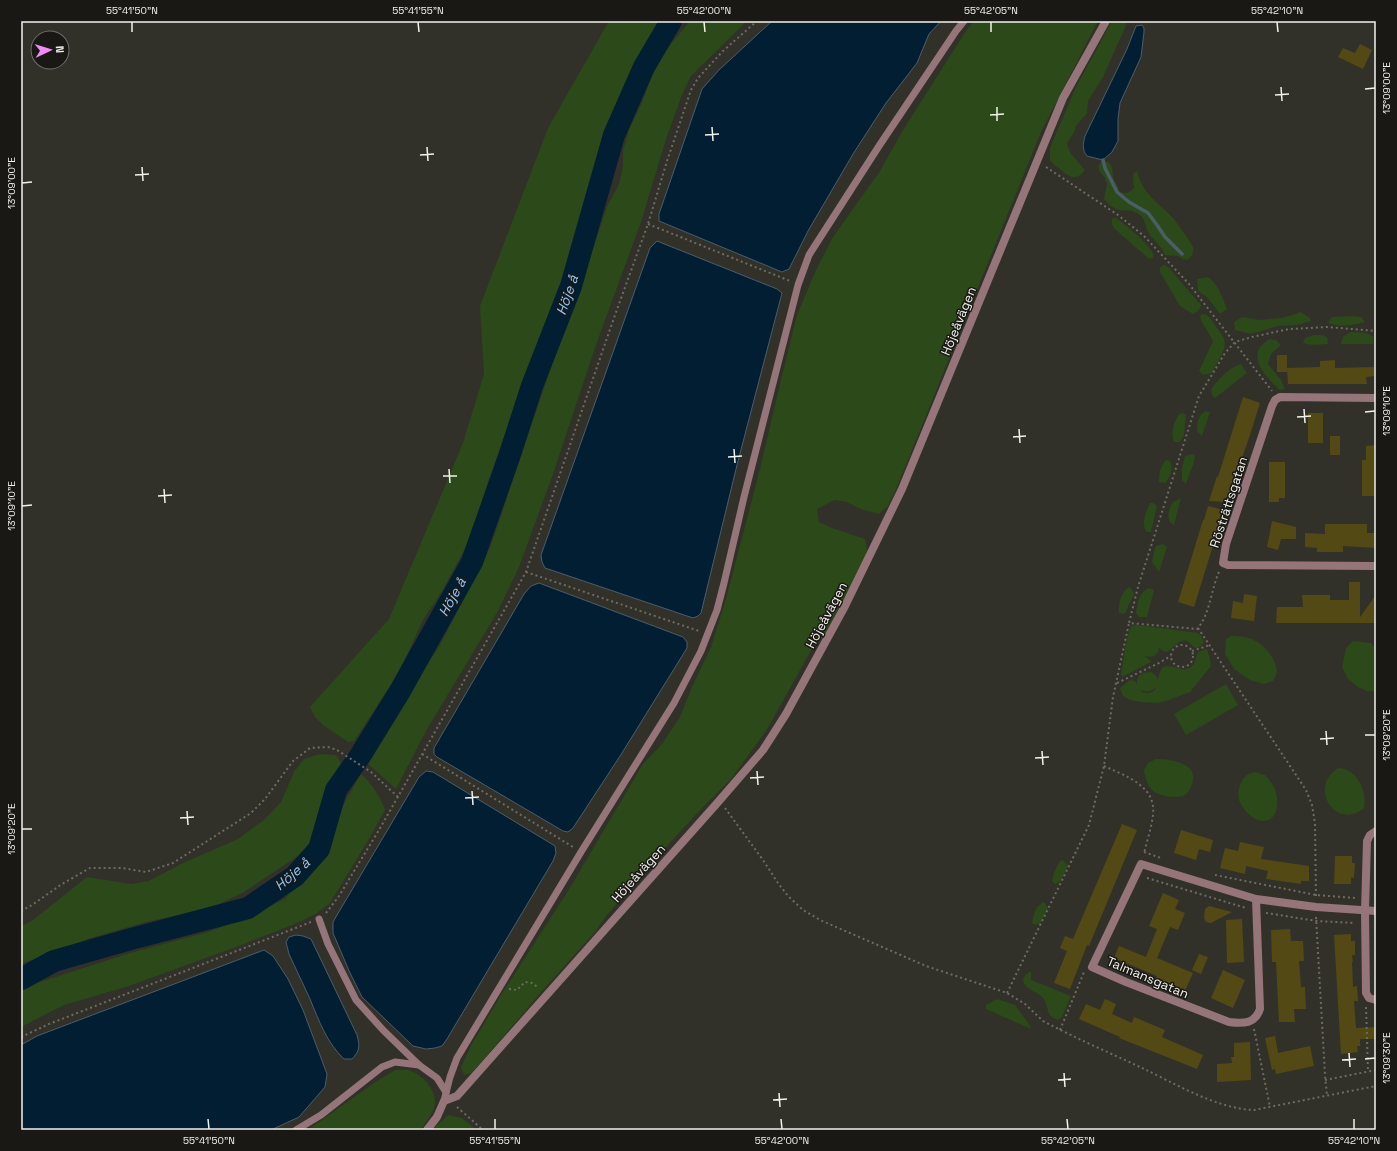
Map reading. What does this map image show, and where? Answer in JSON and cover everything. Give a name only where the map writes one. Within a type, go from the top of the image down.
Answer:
[{"type":"street","name":"Höjeåvägen","points":[[444,1101],[457,1096],[719,801],[763,750],[786,714],[846,606],[902,489],[1036,160],[1063,98],[1106,21]]},
{"type":"street","points":[[1280,396],[1376,398]]},
{"type":"street","name":"Rösträttsgatan","points":[[1280,396],[1275,400],[1272,406],[1226,544],[1223,563],[1228,565],[1376,566]]},
{"type":"street","points":[[1376,831],[1370,835],[1367,841],[1365,898],[1366,994],[1369,998],[1376,1000]]},
{"type":"street","points":[[1141,864],[1256,899],[1316,907],[1376,911]]},
{"type":"street","name":"Talmansgatan","points":[[1141,864],[1092,967],[1133,985],[1229,1022],[1240,1024],[1252,1021]]},
{"type":"street","points":[[1252,1021],[1260,1009],[1256,899]]},
{"type":"street","points":[[427,1130],[437,1117],[444,1101]]},
{"type":"lane","points":[[444,1101],[457,1058],[581,852],[674,703],[701,651],[717,610],[744,496],[798,285],[809,255],[964,21]]},
{"type":"lane","points":[[319,919],[328,944],[356,1000],[383,1030],[419,1065],[437,1078],[446,1092]]},
{"type":"lane","points":[[296,1130],[321,1115],[382,1067],[395,1062],[419,1065]]},
{"type":"path","points":[[21,1037],[49,1024],[319,919],[330,909],[398,797],[526,572],[648,224],[667,161],[692,90],[698,78],[723,51],[757,21]]},
{"type":"path","points":[[1036,160],[1118,215],[1144,236],[1189,284],[1271,390],[1280,396]]},
{"type":"path","points":[[648,224],[798,285]]},
{"type":"path","points":[[1006,993],[1089,825],[1104,766],[1113,697],[1129,623],[1144,565],[1199,396],[1225,353],[1235,342],[1289,329],[1328,327],[1376,331]]},
{"type":"path","points":[[1198,628],[1205,617],[1215,581],[1223,563]]},
{"type":"path","points":[[526,572],[707,634]]},
{"type":"path","points":[[1129,623],[1198,628]]},
{"type":"path","points":[[1198,628],[1306,790],[1312,804],[1315,824],[1316,907],[1327,1096]]},
{"type":"path","points":[[1116,683],[1159,664],[1171,656],[1174,649],[1180,645],[1187,646],[1193,655],[1192,662],[1183,667],[1176,665],[1171,656]]},
{"type":"path","points":[[1192,652],[1210,645]]},
{"type":"path","points":[[21,911],[62,884],[90,868],[122,868],[146,872],[173,864],[251,813],[265,799],[293,761],[310,748],[328,747],[337,750],[371,772],[398,797]]},
{"type":"path","points":[[422,754],[581,852]]},
{"type":"path","points":[[1104,766],[1142,786],[1150,794],[1153,802],[1153,815],[1141,864]]},
{"type":"path","points":[[719,801],[743,831],[788,896],[803,910],[820,920],[926,966],[1006,993],[1025,1004],[1043,1021],[1191,1091],[1229,1106],[1244,1110],[1254,1110],[1376,1086]]},
{"type":"path","points":[[1144,852],[1162,859]]},
{"type":"path","points":[[1210,874],[1316,895],[1365,898]]},
{"type":"path","points":[[1060,1030],[1084,972],[1092,967]]},
{"type":"path","points":[[502,983],[511,990],[517,990],[525,982],[532,983],[546,995]]},
{"type":"path","points":[[1366,994],[1368,1071]]},
{"type":"path","points":[[1252,1021],[1270,1107]]},
{"type":"path","points":[[1325,1080],[1376,1070]]},
{"type":"path","points":[[444,1101],[458,1108],[483,1130]]},
{"type":"green space","points":[[609,21],[663,21],[609,122],[572,257],[523,397],[504,437],[487,485],[474,532],[442,591],[423,620],[397,676],[354,741],[348,742],[323,725],[315,717],[310,707],[389,619],[463,443],[484,374],[480,306],[548,128]]},
{"type":"green space","points":[[690,21],[747,21],[691,76],[682,95],[666,139],[641,222],[597,342],[552,477],[519,567],[498,611],[426,731],[396,789],[368,764],[417,679],[439,647],[490,548],[607,207],[619,184],[623,166],[623,151],[629,130],[643,100],[653,71],[666,50]]},
{"type":"green space","points":[[974,21],[1098,21],[1041,132],[888,506],[879,514],[861,509],[847,502],[834,500],[817,509],[819,522],[865,539],[867,550],[861,568],[822,638],[813,647],[766,731],[731,779],[655,859],[607,915],[595,932],[485,1058],[471,1073],[464,1075],[461,1067],[472,1044],[501,995],[568,891],[643,764],[662,744],[680,717],[711,647],[726,599],[760,469],[797,315],[816,270],[833,237],[880,171],[903,130],[966,31]]},
{"type":"green space","points":[[1112,21],[1128,21],[1103,77],[1088,101],[1087,113],[1076,126],[1067,144],[1071,154],[1085,170],[1079,176],[1072,177],[1066,174],[1050,160],[1050,148],[1075,89]]},
{"type":"green space","points":[[1101,162],[1108,162],[1112,167],[1113,177],[1120,192],[1122,193],[1127,193],[1134,188],[1133,174],[1137,171],[1147,192],[1173,218],[1193,247],[1192,254],[1189,259],[1187,260],[1178,256],[1165,255],[1150,235],[1141,215],[1132,211],[1117,209],[1111,206],[1104,199],[1107,184],[1098,166]]},
{"type":"green space","points":[[1113,218],[1116,218],[1130,229],[1150,248],[1153,258],[1149,259],[1113,227]]},
{"type":"green space","points":[[1163,265],[1168,267],[1201,305],[1197,312],[1193,314],[1180,306],[1160,272],[1160,268]]},
{"type":"green space","points":[[1208,277],[1218,287],[1227,309],[1220,314],[1207,297],[1198,291],[1197,279]]},
{"type":"green space","points":[[1301,312],[1310,318],[1311,321],[1297,325],[1278,326],[1251,334],[1235,330],[1234,322],[1242,317],[1259,320],[1282,318]]},
{"type":"green space","points":[[1202,314],[1207,315],[1211,319],[1222,335],[1225,343],[1223,352],[1212,373],[1203,375],[1199,371],[1213,341],[1201,320],[1200,316]]},
{"type":"green space","points":[[1332,317],[1361,317],[1365,322],[1346,326],[1328,323]]},
{"type":"green space","points":[[1350,332],[1366,333],[1374,337],[1373,344],[1341,344],[1343,337]]},
{"type":"green space","points":[[1314,335],[1322,335],[1327,337],[1328,344],[1312,345],[1303,343],[1305,338]]},
{"type":"green space","points":[[1269,339],[1276,340],[1281,345],[1271,354],[1268,364],[1281,380],[1285,389],[1280,390],[1262,371],[1259,365],[1258,353],[1261,346]]},
{"type":"green space","points":[[1241,364],[1247,373],[1215,398],[1212,395],[1211,389],[1228,371]]},
{"type":"green space","points":[[1206,411],[1210,412],[1202,436],[1197,431],[1198,422],[1201,415]]},
{"type":"green space","points":[[1183,413],[1186,415],[1184,435],[1180,442],[1174,442],[1172,434],[1173,427],[1179,414]]},
{"type":"green space","points":[[1193,454],[1195,456],[1194,462],[1186,484],[1182,480],[1182,468],[1185,456]]},
{"type":"green space","points":[[1166,460],[1170,461],[1172,467],[1171,473],[1165,483],[1159,482],[1160,470]]},
{"type":"green space","points":[[1181,498],[1174,525],[1170,522],[1170,507],[1173,502]]},
{"type":"green space","points":[[1150,503],[1157,506],[1151,532],[1147,532],[1144,522],[1145,514]]},
{"type":"green space","points":[[1163,544],[1167,547],[1159,572],[1152,562],[1156,546]]},
{"type":"green space","points":[[1130,587],[1134,593],[1132,598],[1126,612],[1123,614],[1119,613],[1122,594]]},
{"type":"green space","points":[[1149,588],[1154,590],[1147,617],[1139,617],[1136,613],[1139,598],[1145,590]]},
{"type":"green space","points":[[1138,625],[1198,633],[1204,642],[1200,647],[1195,648],[1184,640],[1176,644],[1167,652],[1161,650],[1159,647],[1158,652],[1154,656],[1147,657],[1142,654],[1151,662],[1122,677],[1121,674],[1128,634],[1132,626]]},
{"type":"green space","points":[[1231,636],[1244,637],[1253,640],[1260,643],[1267,650],[1277,668],[1273,681],[1264,684],[1250,680],[1234,669],[1225,654],[1226,639]]},
{"type":"green space","points":[[1353,641],[1371,643],[1376,649],[1376,691],[1367,691],[1358,687],[1348,679],[1342,667],[1346,648]]},
{"type":"green space","points":[[1207,649],[1211,666],[1190,692],[1157,703],[1130,700],[1123,696],[1120,688],[1130,680],[1135,681],[1137,685],[1138,677],[1142,673],[1151,672],[1158,680],[1163,667],[1168,666],[1188,669],[1195,661],[1198,652]],"holes":[[[1156,687],[1154,691],[1149,693],[1142,692],[1140,689],[1147,691]]]},
{"type":"green space","points":[[1226,684],[1238,705],[1186,735],[1174,714]]},
{"type":"green space","points":[[320,754],[336,755],[341,763],[327,789],[321,811],[319,834],[316,844],[244,892],[211,908],[146,922],[91,938],[21,964],[21,926],[33,920],[87,877],[131,884],[149,881],[185,862],[238,839],[264,820],[281,802],[294,772],[304,759]]},
{"type":"green space","points":[[1156,759],[1176,761],[1188,767],[1192,771],[1192,784],[1184,796],[1170,797],[1158,794],[1152,790],[1146,780],[1144,770],[1148,763]]},
{"type":"green space","points":[[1339,768],[1346,770],[1356,777],[1362,788],[1365,801],[1364,808],[1353,814],[1343,814],[1335,810],[1329,803],[1325,794],[1325,785],[1330,776]]},
{"type":"green space","points":[[1255,772],[1265,775],[1272,783],[1275,790],[1277,803],[1276,810],[1269,820],[1257,820],[1251,816],[1244,809],[1239,799],[1238,792],[1240,785],[1249,774]]},
{"type":"green space","points":[[361,774],[375,790],[385,810],[330,903],[317,913],[302,921],[244,944],[129,986],[64,1005],[21,1027],[21,991],[37,983],[130,953],[208,932],[243,919],[285,899],[296,883],[316,865],[331,848],[340,812]]},
{"type":"green space","points":[[1063,860],[1068,866],[1060,882],[1055,884],[1052,881],[1054,873],[1060,861]]},
{"type":"green space","points":[[1044,902],[1048,908],[1040,924],[1035,925],[1032,923],[1034,914],[1039,905]]},
{"type":"green space","points":[[1031,972],[1031,980],[1071,996],[1062,1017],[1058,1020],[1050,1015],[1047,1004],[1043,998],[1024,984],[1024,977]]},
{"type":"green space","points":[[997,999],[1015,1005],[1031,1029],[986,1009],[986,1005]]},
{"type":"green space","points":[[395,1070],[408,1070],[418,1074],[433,1092],[435,1102],[434,1109],[420,1130],[308,1130],[374,1083]]},
{"type":"green space","points":[[448,1115],[462,1118],[476,1130],[432,1130]]},
{"type":"water","points":[[772,21],[941,21],[929,34],[917,63],[886,103],[853,154],[808,231],[789,269],[782,272],[659,221],[659,214],[702,89],[719,70]]},
{"type":"water","points":[[1142,25],[1144,32],[1141,57],[1120,103],[1118,141],[1112,152],[1103,160],[1087,156],[1083,147],[1085,136],[1127,49],[1136,26]]},
{"type":"water","points":[[657,241],[777,289],[782,293],[737,465],[701,613],[693,618],[545,568],[541,555],[650,248]]},
{"type":"water","points":[[539,583],[683,637],[687,642],[687,648],[622,753],[573,828],[568,832],[563,831],[434,754],[434,748],[524,594],[531,586]]},
{"type":"water","points":[[426,771],[433,772],[555,846],[556,853],[553,861],[447,1039],[442,1046],[426,1049],[413,1046],[362,997],[333,933],[333,922],[419,777]]},
{"type":"water","points":[[296,935],[311,939],[357,1035],[359,1048],[352,1059],[344,1059],[338,1053],[328,1039],[320,1023],[289,954],[286,942],[289,937]]},
{"type":"water","points":[[264,950],[273,956],[288,979],[303,1010],[327,1074],[325,1087],[299,1117],[271,1130],[21,1130],[21,1045],[37,1036]]},
{"type":"building","points":[[1360,44],[1372,50],[1363,69],[1338,57],[1343,48],[1355,53]]},
{"type":"building","points":[[1277,355],[1287,355],[1287,372],[1277,372]]},
{"type":"building","points":[[1335,360],[1335,368],[1374,367],[1374,376],[1366,377],[1367,384],[1288,384],[1287,368],[1320,367],[1320,361]]},
{"type":"building","points":[[1243,397],[1260,403],[1250,435],[1227,502],[1209,501],[1217,476],[1218,477]]},
{"type":"building","points":[[1308,413],[1323,413],[1323,443],[1308,443]]},
{"type":"building","points":[[1330,436],[1340,436],[1340,455],[1330,455]]},
{"type":"building","points":[[1376,445],[1376,496],[1362,496],[1362,460],[1366,460],[1366,446]]},
{"type":"building","points":[[1269,462],[1285,462],[1285,498],[1279,498],[1279,502],[1269,502]]},
{"type":"building","points":[[1208,506],[1224,510],[1194,607],[1178,602]]},
{"type":"building","points":[[1272,521],[1296,527],[1296,539],[1281,539],[1278,550],[1267,547]]},
{"type":"building","points":[[1325,524],[1367,524],[1367,533],[1376,533],[1376,548],[1343,546],[1343,552],[1317,552],[1317,548],[1305,547],[1305,533],[1325,534]]},
{"type":"building","points":[[1349,582],[1360,582],[1360,617],[1376,595],[1376,623],[1276,623],[1277,607],[1303,607],[1302,595],[1330,595],[1330,600],[1349,600]]},
{"type":"building","points":[[1244,594],[1257,596],[1254,621],[1231,618],[1233,601],[1243,603]]},
{"type":"building","points":[[1122,824],[1137,830],[1089,946],[1087,945],[1070,989],[1054,983],[1067,951],[1060,948],[1065,936],[1073,939]]},
{"type":"building","points":[[1181,830],[1213,840],[1210,852],[1199,849],[1196,860],[1174,853]]},
{"type":"building","points":[[1240,842],[1264,847],[1261,859],[1309,866],[1309,881],[1301,881],[1301,884],[1266,879],[1268,871],[1246,866],[1245,874],[1220,868],[1225,848],[1238,851]]},
{"type":"building","points":[[1335,856],[1352,856],[1352,863],[1355,863],[1354,878],[1351,877],[1351,884],[1334,884]]},
{"type":"building","points":[[1163,893],[1179,900],[1175,909],[1185,913],[1178,930],[1170,927],[1157,958],[1193,973],[1185,991],[1156,979],[1157,976],[1114,958],[1119,946],[1146,957],[1157,929],[1149,926]]},
{"type":"building","points":[[1209,906],[1232,912],[1211,923],[1206,922],[1204,918],[1205,909]]},
{"type":"building","points":[[1242,919],[1244,962],[1227,963],[1226,920]]},
{"type":"building","points":[[1290,929],[1291,941],[1303,941],[1304,961],[1299,961],[1301,987],[1305,987],[1306,1009],[1294,1009],[1295,1022],[1279,1022],[1276,962],[1272,962],[1271,930]]},
{"type":"building","points":[[1351,934],[1351,941],[1355,941],[1355,955],[1352,955],[1352,962],[1353,987],[1357,986],[1358,1001],[1354,1001],[1356,1028],[1375,1027],[1376,1039],[1360,1039],[1360,1046],[1357,1046],[1358,1052],[1341,1054],[1334,935]]},
{"type":"building","points":[[1199,954],[1208,957],[1201,974],[1192,970]]},
{"type":"building","points":[[1223,970],[1245,980],[1233,1008],[1211,998]]},
{"type":"building","points":[[1105,999],[1116,1004],[1112,1014],[1132,1023],[1134,1017],[1165,1030],[1162,1037],[1203,1055],[1197,1069],[1119,1038],[1120,1037],[1079,1019],[1086,1004],[1100,1010]]},
{"type":"building","points":[[1275,1036],[1278,1053],[1310,1046],[1314,1066],[1276,1074],[1275,1069],[1272,1070],[1265,1038]]},
{"type":"building","points":[[1250,1042],[1251,1080],[1217,1082],[1217,1064],[1232,1063],[1231,1057],[1234,1057],[1234,1043]]},
{"type":"waterway","name":"Höje å","points":[[21,979],[54,961],[248,908],[295,876],[319,849],[336,790],[360,756],[400,691],[472,562],[532,386],[571,286],[614,135],[644,67],[671,21]]},
{"type":"waterway","points":[[1103,160],[1105,168],[1117,192],[1129,202],[1148,213],[1165,237],[1182,254]]}]
